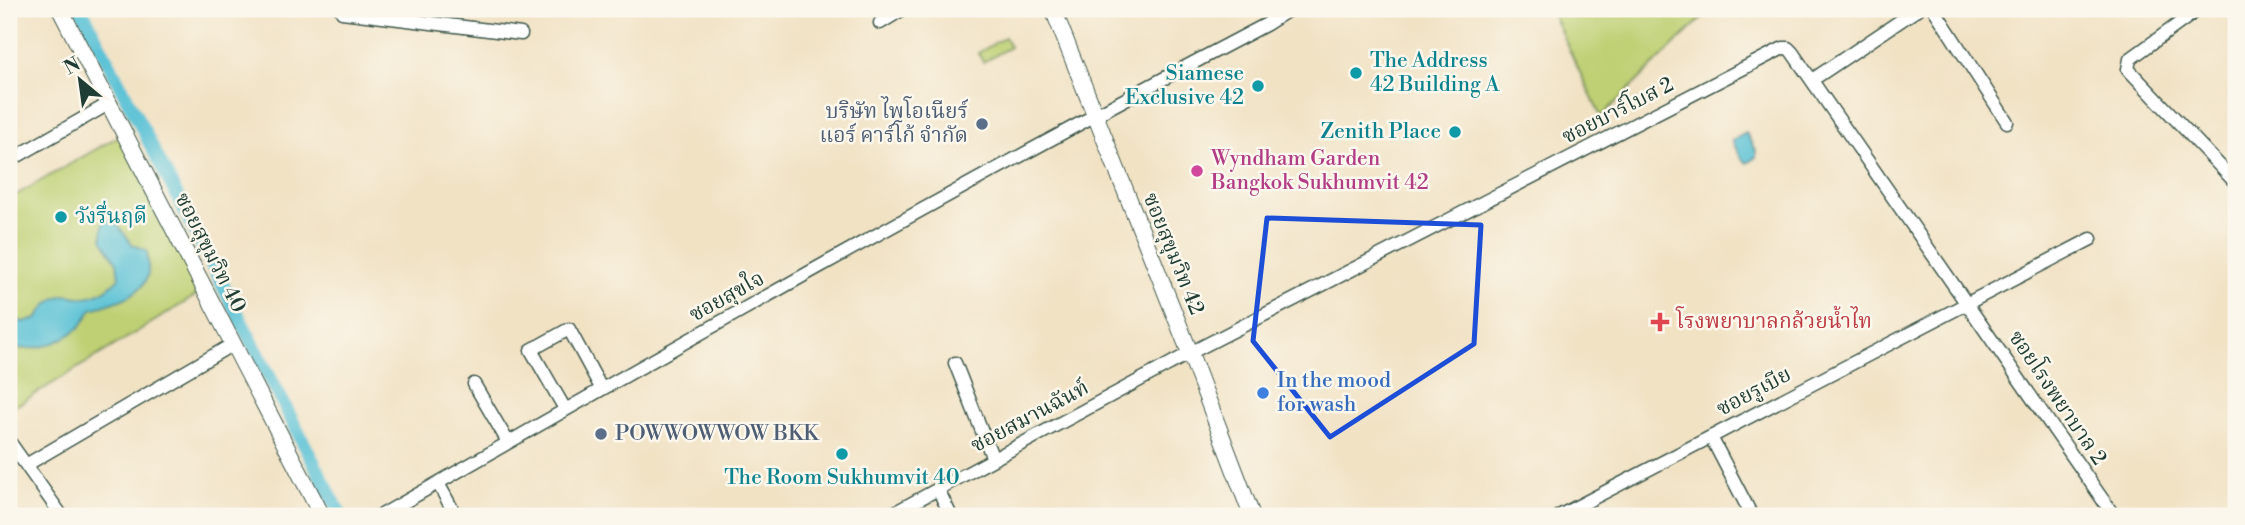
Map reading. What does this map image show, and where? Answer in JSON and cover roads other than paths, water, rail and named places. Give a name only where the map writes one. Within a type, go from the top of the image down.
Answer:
[{"type":"street","name":"ซอยสุขุมวิท 40","points":[[60,9],[322,516]]},
{"type":"street","points":[[343,9],[342,12],[521,34]]},
{"type":"street","points":[[880,23],[903,9]]},
{"type":"street","name":"ซอยสุขุมวิท 42","points":[[1053,9],[1252,516]]},
{"type":"street","name":"ซอยสุขใจ","points":[[380,516],[601,388],[1290,9]]},
{"type":"street","points":[[1812,80],[1918,9]]},
{"type":"street","points":[[1934,9],[2007,122]]},
{"type":"street","points":[[2199,9],[2130,59],[2128,69],[2236,183]]},
{"type":"street","name":"ซอยบาร์โบส 2","points":[[1190,353],[1783,48],[1792,51],[1967,302]]},
{"type":"street","points":[[9,160],[110,103]]},
{"type":"street","name":"ซอยรูเบีย","points":[[1559,516],[2091,239]]},
{"type":"street","name":"ซอยโรงพยาบาล 2","points":[[1967,302],[2114,516]]},
{"type":"street","points":[[565,409],[531,350],[569,329],[601,388]]},
{"type":"street","points":[[26,466],[233,344]]},
{"type":"street","name":"ซอยสมานฉันท์","points":[[888,516],[1190,353]]},
{"type":"street","points":[[955,363],[993,459]]},
{"type":"street","points":[[474,384],[508,442]]},
{"type":"street","points":[[1711,437],[1752,516]]},
{"type":"street","points":[[9,442],[62,516]]},
{"type":"street","points":[[438,483],[456,516]]},
{"type":"street","points":[[938,489],[951,516]]},
{"type":"water","points":[[1746,133],[1756,152],[1756,157],[1747,163],[1732,141]]},
{"type":"water","points":[[113,219],[132,244],[147,251],[148,274],[145,282],[125,298],[92,309],[79,328],[64,338],[36,348],[9,346],[9,314],[22,322],[37,319],[45,307],[57,298],[67,295],[94,295],[119,278],[117,263],[102,239],[103,221]]},
{"type":"waterway","points":[[81,9],[341,516]]},
{"type":"place","name":"The Address 42 Building A","points":[[1356,73]]},
{"type":"place","name":"Siamese Exclusive 42","points":[[1258,86]]},
{"type":"place","name":"บริษัท ไพโอเนียร์ แอร์ คาร์โก้ จำกัด","points":[[982,124]]},
{"type":"place","name":"Zenith Place","points":[[1455,132]]},
{"type":"place","name":"Wyndham Garden Bangkok Sukhumvit 42","points":[[1197,171]]},
{"type":"place","name":"วังรื่นฤดี","points":[[61,217]]},
{"type":"place","name":"โรงพยาบาลกล้วยน้ำไท","points":[[1660,322]]},
{"type":"place","name":"In the mood for wash","points":[[1263,393]]},
{"type":"place","name":"POWWOWWOW BKK","points":[[601,434]]},
{"type":"place","name":"The Room Sukhumvit 40","points":[[842,454]]}]
